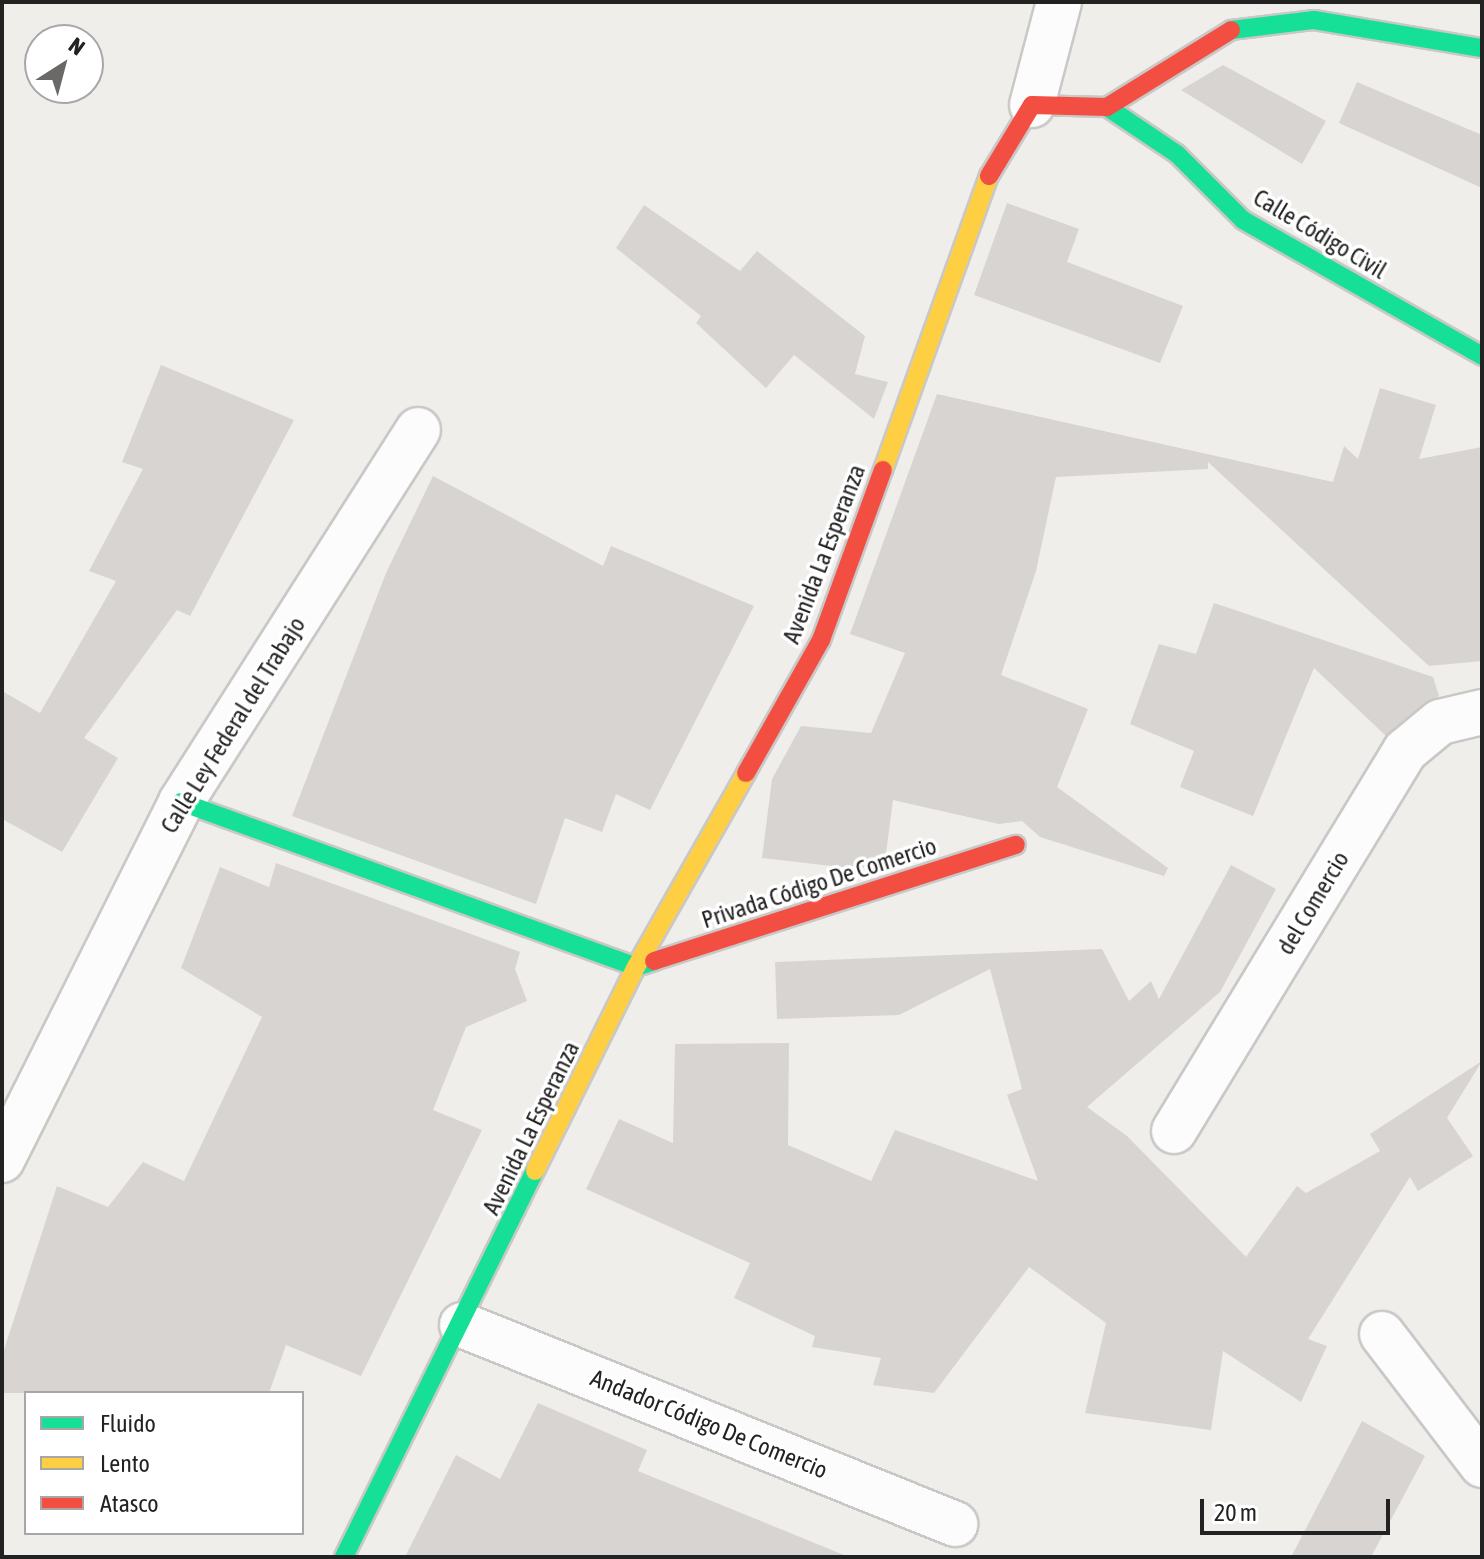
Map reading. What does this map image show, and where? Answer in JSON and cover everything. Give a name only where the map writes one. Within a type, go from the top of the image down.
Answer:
[{"type":"street","points":[[1059,2],[1032,105],[1107,107],[1233,29],[1314,20],[1482,48]]},
{"type":"street","name":"Avenida La Esperanza","points":[[344,1557],[462,1325],[636,967],[821,640],[996,157],[1032,105]]},
{"type":"street","name":"Calle Código Civil","points":[[1107,107],[1177,154],[1243,220],[1482,356]]},
{"type":"street","name":"Calle Ley Federal del Trabajo","points":[[2,1160],[181,802],[418,430]]},
{"type":"street","name":"del Comercio","points":[[1174,1131],[1405,751],[1440,722],[1482,712]]},
{"type":"street","points":[[181,802],[636,967]]},
{"type":"street","name":"Privada Código De Comercio","points":[[636,967],[1016,845]]},
{"type":"street","name":"Andador Código De Comercio","points":[[462,1325],[955,1524]]},
{"type":"street","points":[[1382,1334],[1482,1465]]},
{"type":"building","points":[[1223,65],[1326,121],[1302,164],[1181,90]]},
{"type":"building","points":[[1357,82],[1482,135],[1482,188],[1339,123]]},
{"type":"building","points":[[1007,203],[1079,229],[1067,262],[1183,306],[1160,363],[974,295]]},
{"type":"building","points":[[644,205],[740,271],[757,251],[865,336],[855,374],[888,382],[874,419],[794,355],[766,388],[696,323],[701,316],[616,248]]},
{"type":"building","points":[[161,365],[294,420],[190,616],[177,610],[84,738],[118,758],[62,852],[2,819],[2,691],[40,713],[116,581],[89,571],[143,469],[122,462]]},
{"type":"building","points":[[1380,388],[1436,405],[1419,459],[1482,447],[1482,661],[1429,666],[1208,462],[1208,469],[1056,477],[1036,571],[1001,675],[1088,709],[1057,787],[1168,868],[1164,876],[1040,837],[1022,821],[999,824],[893,800],[885,861],[858,869],[762,858],[772,779],[801,726],[871,733],[905,653],[850,634],[937,394],[1333,482],[1344,446],[1358,459]]},
{"type":"building","points":[[433,476],[603,566],[611,546],[754,606],[650,810],[616,794],[602,832],[565,818],[536,904],[292,816],[386,573]]},
{"type":"building","points":[[1214,603],[1433,677],[1439,696],[1386,736],[1314,668],[1253,816],[1180,787],[1194,751],[1130,724],[1159,644],[1196,654]]},
{"type":"building","points":[[276,863],[520,952],[515,969],[527,1001],[466,1027],[433,1110],[482,1130],[361,1376],[286,1345],[270,1391],[2,1393],[2,1356],[57,1186],[108,1207],[143,1162],[184,1181],[262,1017],[181,968],[220,867],[269,887]]},
{"type":"building","points":[[1231,865],[1276,889],[1220,992],[1087,1107],[1127,1136],[1246,1257],[1297,1186],[1306,1193],[1380,1151],[1370,1134],[1482,1061],[1447,1118],[1473,1156],[1418,1191],[1410,1177],[1308,1339],[1327,1346],[1301,1402],[1223,1351],[1211,1430],[1085,1413],[1106,1323],[1029,1267],[934,1393],[873,1385],[881,1358],[812,1347],[815,1336],[734,1298],[750,1263],[586,1189],[619,1119],[673,1143],[675,1044],[789,1043],[788,1145],[871,1181],[895,1130],[1038,1181],[1007,1095],[1022,1089],[990,969],[899,1015],[777,1019],[775,962],[1102,949],[1129,1001],[1151,981],[1159,999]]},
{"type":"building","points":[[538,1403],[647,1450],[638,1471],[849,1557],[405,1557],[456,1455],[500,1479]]},
{"type":"building","points":[[1362,1421],[1425,1456],[1371,1557],[1291,1557]]},
{"type":"traffic: fast","points":[[1231,30],[1314,20],[1482,48]]},
{"type":"traffic: fast","points":[[1107,107],[1177,154],[1243,220],[1482,356]]},
{"type":"traffic: fast","points":[[181,802],[636,967],[654,961]]},
{"type":"traffic: fast","points":[[344,1557],[535,1171]]},
{"type":"traffic: slow","points":[[883,470],[989,176]]},
{"type":"traffic: slow","points":[[535,1171],[636,967],[746,773]]},
{"type":"traffic: jam","points":[[989,176],[1032,105],[1107,107],[1231,30]]},
{"type":"traffic: jam","points":[[746,773],[821,640],[883,470]]},
{"type":"traffic: jam","points":[[654,961],[1016,845]]}]
